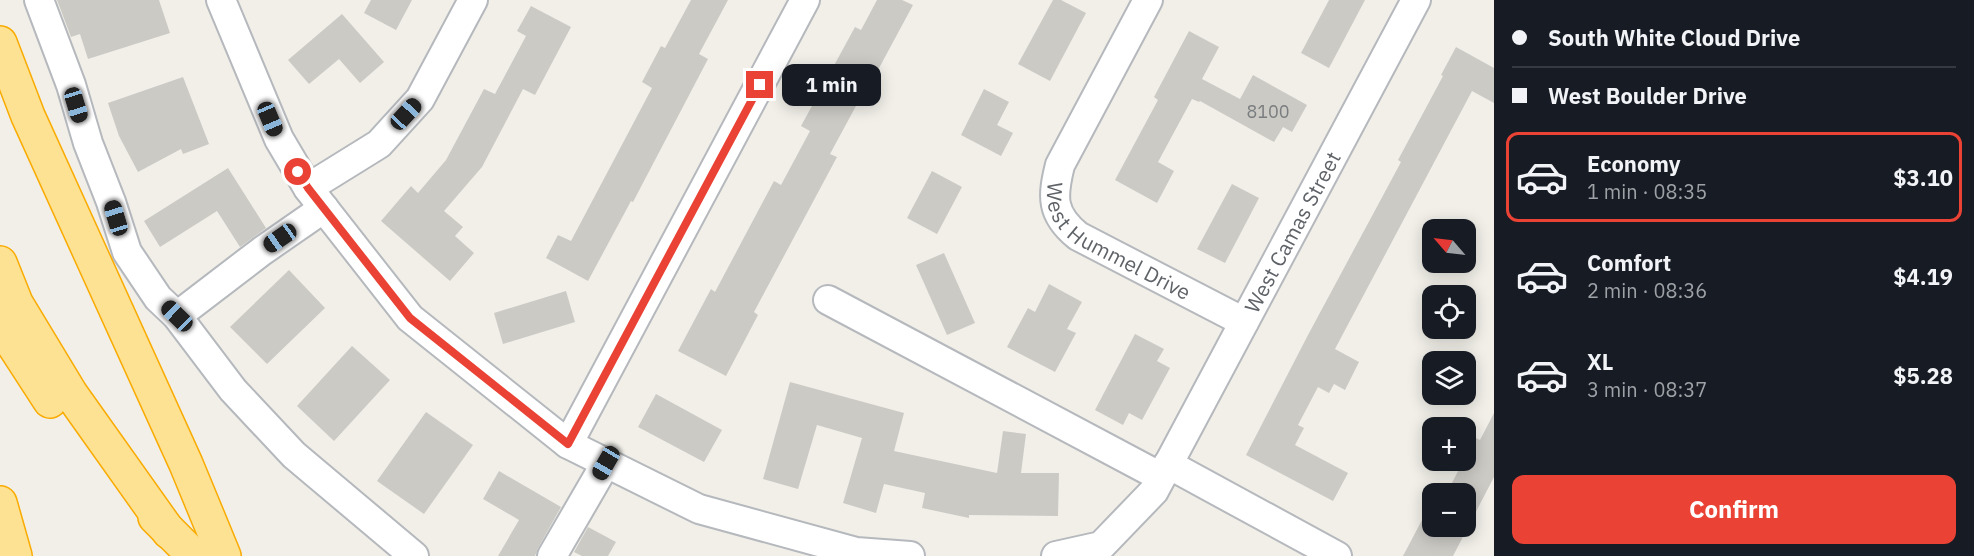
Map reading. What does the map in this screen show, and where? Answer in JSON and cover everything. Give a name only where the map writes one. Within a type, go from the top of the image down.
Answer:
[{"type":"highway","points":[[0,43],[28,116],[186,464],[224,556]]},
{"type":"highway","points":[[0,263],[16,303],[71,394],[169,532]]},
{"type":"highway","points":[[0,324],[54,408],[194,556]]},
{"type":"highway","points":[[0,503],[15,556]]},
{"type":"street","points":[[39,0],[71,85],[88,143],[127,252],[158,298],[177,316],[233,390],[294,455],[414,556]]},
{"type":"street","points":[[221,0],[279,139],[316,198],[410,318],[568,444],[699,509],[856,552],[910,556]]},
{"type":"street","points":[[177,316],[262,251],[316,198],[379,144],[420,99],[473,0]]},
{"type":"street","points":[[568,444],[805,0]]},
{"type":"street","name":"West Hummel Drive","points":[[1148,0],[1060,165],[1055,185],[1056,209],[1064,225],[1078,236],[1244,322]]},
{"type":"street","name":"West Camas Street","points":[[1056,556],[1101,546],[1154,490],[1416,0]]},
{"type":"street","points":[[828,300],[1337,556]]},
{"type":"street","points":[[552,556],[606,463]]},
{"type":"building","points":[[57,0],[159,0],[170,33],[88,59],[80,34],[71,37]]},
{"type":"building","points":[[371,0],[412,0],[396,30],[364,13]]},
{"type":"building","points":[[691,0],[728,0],[699,54],[708,59],[633,202],[631,201],[588,281],[546,258],[558,235],[571,241],[652,88],[642,82],[661,46],[665,48]]},
{"type":"building","points":[[877,0],[902,0],[913,5],[830,154],[837,157],[754,312],[758,315],[726,376],[678,351],[711,289],[715,292],[774,181],[781,185],[810,131],[801,126],[855,27],[861,30]]},
{"type":"building","points":[[1053,0],[1061,0],[1086,13],[1050,81],[1018,64]]},
{"type":"building","points":[[1329,0],[1365,0],[1329,68],[1301,53]]},
{"type":"building","points":[[531,6],[571,27],[535,95],[523,89],[482,167],[444,211],[463,227],[455,236],[474,253],[450,281],[381,221],[411,186],[418,193],[446,160],[484,89],[495,94],[526,36],[517,31]]},
{"type":"building","points":[[342,14],[384,62],[360,83],[339,59],[309,84],[288,60]]},
{"type":"building","points":[[1189,31],[1219,47],[1202,79],[1240,99],[1253,75],[1307,105],[1292,132],[1283,127],[1274,142],[1200,101],[1192,99],[1158,162],[1174,171],[1157,203],[1115,180],[1158,100],[1154,97]]},
{"type":"building","points":[[1456,47],[1494,68],[1494,103],[1472,91],[1335,349],[1359,362],[1345,390],[1334,384],[1329,393],[1318,387],[1298,425],[1304,428],[1295,445],[1348,473],[1333,501],[1246,455],[1401,162],[1398,160]]},
{"type":"building","points":[[183,77],[209,144],[183,154],[181,149],[138,172],[119,136],[108,103]]},
{"type":"building","points":[[984,89],[1009,102],[997,125],[1013,133],[1001,156],[961,135]]},
{"type":"building","points":[[228,168],[266,228],[240,247],[217,211],[160,247],[144,221]]},
{"type":"building","points":[[932,171],[962,187],[937,234],[907,218]]},
{"type":"building","points":[[1232,184],[1259,198],[1225,263],[1197,249]]},
{"type":"building","points":[[944,253],[975,323],[947,335],[916,265]]},
{"type":"building","points":[[289,270],[325,308],[267,364],[230,327]]},
{"type":"building","points":[[1049,284],[1082,302],[1067,329],[1076,333],[1055,372],[1007,347],[1028,308],[1035,312]]},
{"type":"building","points":[[566,291],[575,322],[503,344],[494,313]]},
{"type":"building","points":[[1135,334],[1164,349],[1157,361],[1170,368],[1142,420],[1129,413],[1123,425],[1095,410]]},
{"type":"building","points":[[352,346],[390,380],[334,441],[297,406]]},
{"type":"building","points":[[790,382],[904,413],[894,451],[997,473],[1003,431],[1026,434],[1021,473],[1059,473],[1058,516],[969,515],[969,518],[922,508],[925,493],[884,484],[876,513],[843,503],[862,438],[817,425],[798,489],[763,479]]},
{"type":"building","points":[[656,394],[722,430],[704,462],[638,427]]},
{"type":"building","points":[[426,412],[473,445],[424,514],[377,481]]},
{"type":"building","points":[[1494,413],[1494,477],[1476,512],[1476,483],[1452,483],[1458,471],[1476,471],[1476,438],[1480,440]]},
{"type":"building","points":[[499,471],[561,507],[535,556],[498,556],[519,520],[483,499]]},
{"type":"building","points":[[1422,520],[1422,537],[1463,537],[1453,556],[1403,556]]},
{"type":"building","points":[[588,527],[616,542],[608,556],[582,556],[574,552]]},
{"type":"route","points":[[298,172],[308,188],[410,318],[568,444],[760,85]]}]
